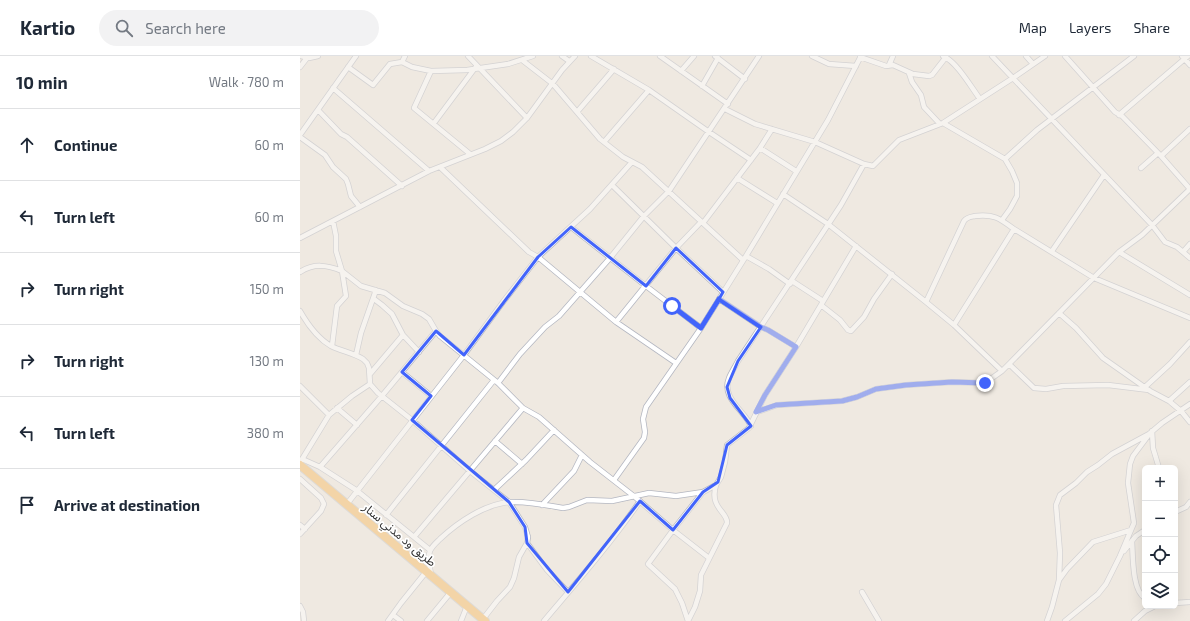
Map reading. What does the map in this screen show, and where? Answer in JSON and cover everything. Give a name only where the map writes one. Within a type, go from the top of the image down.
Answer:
[{"type":"highway","name":"طريق ود مدني سنار","points":[[301,463],[484,620]]},
{"type":"street","points":[[301,56],[307,58],[318,56]]},
{"type":"street","points":[[356,56],[300,136],[325,155],[333,167],[346,179],[350,188],[351,196],[360,207]]},
{"type":"street","points":[[402,62],[405,56]]},
{"type":"street","points":[[468,56],[477,68],[527,118]]},
{"type":"street","points":[[348,67],[374,85],[388,66],[402,62],[412,67],[431,71],[467,70],[498,66],[533,56]]},
{"type":"street","points":[[562,56],[569,61]]},
{"type":"street","points":[[300,238],[429,171],[501,141],[513,132],[527,118],[569,61],[575,56]]},
{"type":"street","points":[[591,56],[649,90],[751,160]]},
{"type":"street","points":[[660,56],[728,104]]},
{"type":"street","points":[[681,71],[694,56]]},
{"type":"street","points":[[386,515],[496,382],[542,330],[559,316],[610,258],[644,216],[669,191],[759,56]]},
{"type":"street","points":[[812,56],[829,64],[856,66]]},
{"type":"street","points":[[889,65],[893,56]]},
{"type":"street","points":[[992,56],[1152,225],[1165,242],[1183,252],[1190,258]]},
{"type":"street","points":[[1026,56],[1034,64]]},
{"type":"street","points":[[725,109],[742,119],[815,142],[864,164],[873,166],[876,165],[899,140],[941,123],[1045,56]]},
{"type":"street","points":[[756,412],[776,405],[842,401],[857,397],[876,389],[906,385],[952,382],[985,383],[1002,371],[1119,252],[1152,225],[1190,189],[1122,116],[1115,112],[1065,56]]},
{"type":"street","points":[[1005,159],[1051,118],[1134,56]]},
{"type":"street","points":[[702,86],[716,57],[745,78]]},
{"type":"street","points":[[614,480],[644,438],[645,432],[643,418],[646,407],[701,328],[745,258],[777,202],[815,142],[861,57],[877,64],[893,65],[909,73],[930,76],[944,57],[956,68],[980,99]]},
{"type":"street","points":[[1119,115],[1185,57],[1190,65]]},
{"type":"street","points":[[300,67],[307,58]]},
{"type":"street","points":[[522,60],[553,84],[604,142],[632,162],[642,167],[702,223],[745,258],[769,269],[822,303],[848,330],[851,331],[864,317],[874,299],[892,274]]},
{"type":"street","points":[[434,123],[477,68]]},
{"type":"street","points":[[577,112],[614,69]]},
{"type":"street","points":[[431,71],[414,108],[470,154]]},
{"type":"street","points":[[909,73],[912,82],[921,94],[924,107],[941,123],[1005,159],[1012,171],[1016,183],[1017,196],[1002,220]]},
{"type":"street","points":[[333,88],[429,171]]},
{"type":"street","points":[[604,142],[649,90]]},
{"type":"street","points":[[318,110],[341,134],[347,137],[402,186]]},
{"type":"street","points":[[616,322],[676,248],[702,223],[760,148],[772,129]]},
{"type":"street","points":[[1141,168],[1190,129]]},
{"type":"street","points":[[760,148],[796,171]]},
{"type":"street","points":[[347,504],[356,490],[464,355],[538,257],[590,209],[632,162]]},
{"type":"street","points":[[751,426],[727,393],[728,378],[828,224],[864,164]]},
{"type":"street","points":[[440,167],[524,248],[538,257],[616,322],[676,363]]},
{"type":"street","points":[[1052,251],[1104,175]]},
{"type":"street","points":[[737,178],[777,202]]},
{"type":"street","points":[[612,185],[723,292]]},
{"type":"street","points":[[783,194],[828,224],[892,274],[954,325],[1002,371]]},
{"type":"street","points":[[926,302],[966,218],[990,215],[1002,220],[1094,278],[1190,318]]},
{"type":"street","points":[[332,346],[337,306],[346,296],[342,271],[336,251],[336,236],[333,221]]},
{"type":"street","points":[[571,227],[701,328]]},
{"type":"street","points":[[954,325],[1014,228]]},
{"type":"street","points":[[1183,252],[1190,244]]},
{"type":"street","points":[[688,621],[695,607],[700,591],[701,575],[728,520],[716,503],[714,491],[726,462],[727,445],[751,426],[756,412],[765,395],[796,347],[856,246]]},
{"type":"street","points":[[1119,252],[1190,295]]},
{"type":"street","points":[[300,272],[315,265],[322,265],[342,271],[361,286],[384,293],[403,306],[427,317],[431,321],[436,331],[496,382],[523,408],[533,412],[582,455],[635,496],[673,530],[709,558]]},
{"type":"street","points":[[356,355],[361,333],[376,290]]},
{"type":"street","points":[[374,299],[382,304],[392,314],[403,335],[419,352]]},
{"type":"street","points":[[719,299],[761,327],[796,347]]},
{"type":"street","points":[[300,311],[321,339],[332,346],[356,355],[367,363],[370,374],[370,384],[381,397],[412,420],[470,471],[509,502],[517,512],[525,527],[528,537],[527,543],[519,557],[510,588],[489,610],[484,620]]},
{"type":"street","points":[[1059,313],[1084,335],[1104,358],[1150,391],[1169,401],[1181,411],[1190,422]]},
{"type":"street","points":[[320,467],[436,331]]},
{"type":"street","points":[[370,374],[403,335]]},
{"type":"street","points":[[1145,387],[1190,343]]},
{"type":"street","points":[[1008,364],[1034,388],[1046,389],[1063,386],[1108,385],[1150,391]]},
{"type":"street","points":[[402,372],[431,396]]},
{"type":"street","points":[[1169,401],[1190,382]]},
{"type":"street","points":[[370,384],[329,415],[301,463],[320,467],[356,490],[430,550]]},
{"type":"street","points":[[300,386],[329,415]]},
{"type":"street","points":[[1047,621],[1059,580],[1059,535],[1056,505],[1060,495],[1076,483],[1083,475],[1102,463],[1112,454],[1150,432],[1190,404]]},
{"type":"street","points":[[337,408],[357,425]]},
{"type":"street","points":[[414,537],[523,408]]},
{"type":"street","points":[[494,490],[522,464],[554,430]]},
{"type":"street","points":[[1150,432],[1158,465]]},
{"type":"street","points":[[1065,621],[1098,594],[1106,584],[1120,556],[1134,523],[1128,481],[1130,464],[1133,456],[1150,432]]},
{"type":"street","points":[[495,441],[522,464]]},
{"type":"street","points":[[542,505],[574,471],[582,455]]},
{"type":"street","points":[[300,534],[321,511],[324,504],[321,498],[301,481]]},
{"type":"street","points":[[388,621],[429,574],[430,550],[457,525],[488,508],[509,502],[522,502],[563,508],[587,500],[612,501],[649,493],[676,496],[690,495],[703,492],[716,485]]},
{"type":"street","points":[[688,621],[682,603],[674,589],[648,564],[703,492]]},
{"type":"street","points":[[544,621],[640,501]]},
{"type":"street","points":[[1178,511],[1186,507],[1190,502]]},
{"type":"street","points":[[300,525],[304,529]]},
{"type":"street","points":[[1059,580],[1067,569],[1093,542],[1131,530]]},
{"type":"street","points":[[1120,556],[1132,541],[1142,532]]},
{"type":"street","points":[[1132,541],[1135,579],[1140,594],[1142,596]]},
{"type":"street","points":[[527,543],[547,570],[568,592]]},
{"type":"street","points":[[427,621],[451,592]]},
{"type":"street","points":[[862,592],[879,621]]},
{"type":"street","points":[[1178,603],[1190,602]]},
{"type":"street","points":[[300,606],[303,612],[302,621]]},
{"type":"street","points":[[461,621],[467,606]]},
{"type":"street","points":[[1134,621],[1149,609]]},
{"type":"street","points":[[393,614],[401,621]]},
{"type":"highlighted area","points":[[571,227],[646,286],[676,248],[723,292],[719,299],[761,327],[738,361],[727,387],[730,398],[751,426],[727,445],[718,482],[703,492],[673,530],[640,501],[568,592],[527,543],[525,527],[509,502],[412,420],[431,396],[402,372],[436,331],[464,355],[538,257]]},
{"type":"route","points":[[672,306],[701,328],[719,299],[761,327],[796,347],[765,395],[756,412],[776,405],[842,401],[857,397],[876,389],[906,385],[952,382],[985,383]]}]
